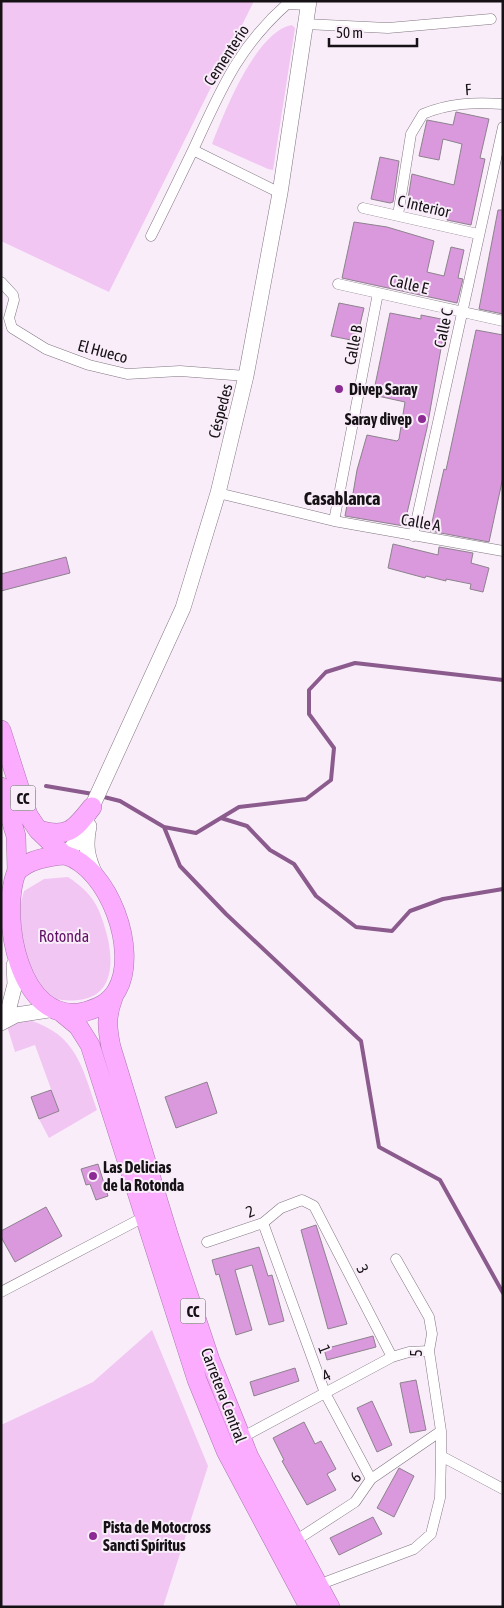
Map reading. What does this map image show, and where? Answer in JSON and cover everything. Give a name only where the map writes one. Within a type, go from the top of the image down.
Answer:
[{"type":"highway","name":"CC","points":[[1,730],[28,815],[38,830],[64,855],[81,862],[95,875],[110,896],[119,924],[124,962],[122,982],[113,998]]},
{"type":"highway","name":"CC","points":[[1,787],[16,836],[17,872],[8,889],[3,910],[6,943],[25,987],[35,1000],[58,1011]]},
{"type":"highway","points":[[38,830],[61,834],[76,828],[93,805]]},
{"type":"highway","points":[[17,872],[40,859],[64,855]]},
{"type":"highway","points":[[58,1011],[77,1013],[90,1010],[98,1008],[113,998]]},
{"type":"highway","name":"Carretera Central","points":[[113,998],[108,1011],[106,1025],[200,1332],[241,1438],[330,1607]]},
{"type":"highway","name":"Carretera Central","points":[[58,1011],[78,1026],[90,1045],[198,1380],[226,1451],[309,1607]]},
{"type":"street","name":"Céspedes","points":[[64,855],[75,844],[183,608],[218,494],[246,376],[280,194],[304,24],[309,3]]},
{"type":"street","name":"Cementerio","points":[[151,236],[193,150],[212,104],[235,63],[263,25],[287,4],[309,3]]},
{"type":"street","points":[[304,24],[388,28],[491,19]]},
{"type":"street","name":"F","points":[[398,215],[411,134],[423,114],[435,109],[476,102],[503,104]]},
{"type":"street","name":"Calle C","points":[[414,536],[478,234],[503,127]]},
{"type":"street","points":[[193,150],[280,194]]},
{"type":"street","name":"C Interior","points":[[363,208],[478,234]]},
{"type":"street","name":"El Hueco","points":[[1,282],[14,300],[8,318],[12,328],[46,349],[89,365],[127,374],[180,371],[246,376]]},
{"type":"street","name":"Calle E","points":[[338,284],[503,321]]},
{"type":"street","name":"Calle B","points":[[334,521],[378,292]]},
{"type":"street","name":"Calle A","points":[[218,494],[334,521],[503,551]]},
{"type":"street","name":"Céspedes","points":[[93,805],[86,842],[87,857],[95,875]]},
{"type":"street","points":[[4,1021],[15,984],[14,965]]},
{"type":"street","points":[[4,1021],[25,1013],[58,1011]]},
{"type":"street","name":"2","points":[[207,1242],[263,1223],[281,1208],[302,1200]]},
{"type":"street","name":"3","points":[[302,1200],[314,1206],[392,1358]]},
{"type":"street","points":[[1,1292],[144,1217]]},
{"type":"street","name":"1","points":[[263,1223],[325,1393],[371,1479]]},
{"type":"street","name":"5","points":[[318,1585],[414,1548],[431,1534],[440,1498],[441,1430],[429,1351],[432,1334],[429,1317],[396,1259]]},
{"type":"street","name":"4","points":[[241,1438],[392,1358],[408,1352],[429,1351]]},
{"type":"street","name":"6","points":[[295,1541],[355,1502],[371,1479],[441,1430]]},
{"type":"street","points":[[442,1456],[503,1489]]},
{"type":"green space","points":[[1,1],[254,1],[109,292],[1,241]]},
{"type":"green space","points":[[292,25],[295,28],[273,170],[212,144],[233,94],[254,57],[266,42],[279,31]]},
{"type":"green space","name":"Rotonda","points":[[68,877],[84,889],[98,908],[107,935],[110,957],[108,977],[98,993],[72,1001],[52,997],[37,982],[27,960],[19,924],[24,891],[44,879]]},
{"type":"green space","points":[[29,1020],[45,1026],[58,1034],[68,1044],[82,1067],[97,1110],[49,1138],[39,1119],[59,1111],[35,1045],[15,1052],[7,1026],[17,1021]]},
{"type":"green space","name":"Pista de Motocross Sancti Spíritus","points":[[152,1330],[208,1466],[163,1607],[1,1607],[1,1425],[93,1382]]},
{"type":"building","points":[[456,112],[489,119],[480,158],[485,159],[471,225],[447,220],[448,216],[407,205],[412,174],[454,185],[462,144],[443,139],[439,160],[419,156],[427,120],[453,125]]},
{"type":"building","points":[[380,157],[399,161],[393,202],[390,203],[371,199]]},
{"type":"building","points":[[498,210],[503,210],[503,314],[479,309]]},
{"type":"building","points":[[354,222],[387,227],[434,241],[427,272],[444,276],[451,247],[464,250],[458,278],[463,279],[457,303],[342,278]]},
{"type":"building","points":[[339,303],[364,308],[356,341],[331,336]]},
{"type":"building","points":[[390,313],[421,319],[421,315],[446,320],[427,428],[404,526],[345,516],[347,505],[351,505],[357,470],[367,435],[397,441],[399,439],[405,402],[373,395]]},
{"type":"building","points":[[476,330],[503,335],[503,477],[489,542],[430,531],[444,469],[446,470]]},
{"type":"building","points":[[393,544],[438,555],[439,547],[473,553],[471,563],[489,568],[483,592],[470,589],[471,584],[426,576],[425,578],[388,568]]},
{"type":"building","points":[[66,557],[70,573],[1,591],[1,574]]},
{"type":"building","points":[[207,1082],[217,1113],[176,1128],[165,1097]]},
{"type":"building","points":[[51,1090],[59,1111],[39,1119],[31,1097]]},
{"type":"building","name":"Las Delicias de la Rotonda","points":[[98,1164],[108,1196],[96,1200],[90,1184],[86,1185],[81,1169]]},
{"type":"building","points":[[46,1207],[62,1236],[15,1262],[1,1237],[1,1231]]},
{"type":"building","points":[[316,1225],[347,1324],[328,1329],[301,1230]]},
{"type":"building","points":[[259,1247],[268,1276],[272,1275],[284,1321],[269,1325],[252,1265],[235,1270],[252,1330],[236,1335],[219,1274],[216,1275],[212,1260]]},
{"type":"building","points":[[373,1336],[376,1347],[327,1360],[324,1349]]},
{"type":"building","points":[[295,1368],[299,1381],[254,1396],[250,1382]]},
{"type":"building","points":[[416,1380],[426,1430],[410,1433],[400,1383]]},
{"type":"building","points":[[372,1401],[392,1445],[377,1452],[357,1408]]},
{"type":"building","points":[[304,1422],[315,1444],[321,1441],[336,1469],[327,1474],[336,1490],[307,1505],[282,1461],[284,1460],[273,1438]]},
{"type":"building","points":[[399,1468],[414,1476],[394,1517],[377,1508]]},
{"type":"building","points":[[373,1517],[382,1534],[339,1555],[330,1538]]},
{"type":"waterway","points":[[100,796],[120,801],[164,827],[196,833],[239,807],[306,799],[331,780],[334,748],[309,714],[309,690],[326,672],[355,663],[503,680]]},
{"type":"waterway","points":[[46,786],[93,794]]},
{"type":"waterway","points":[[221,818],[247,826],[270,850],[294,864],[316,896],[356,927],[392,931],[410,911],[443,899],[503,889]]},
{"type":"waterway","points":[[164,827],[180,866],[226,914],[361,1041],[379,1147],[440,1180],[503,1293]]},
{"type":"place","name":"Divep Saray","points":[[339,389]]},
{"type":"place","name":"Saray divep","points":[[422,419]]},
{"type":"place","name":"Las Delicias de la Rotonda","points":[[93,1176]]},
{"type":"place","name":"Pista de Motocross Sancti Spíritus","points":[[93,1536]]},
{"type":"district","name":"Casablanca","points":[[342,498]]}]
